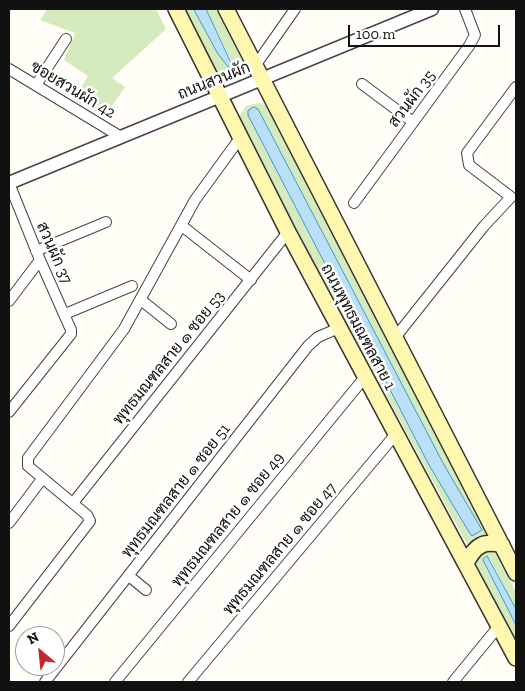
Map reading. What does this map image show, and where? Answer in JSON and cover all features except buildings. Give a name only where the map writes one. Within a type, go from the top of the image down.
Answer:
[{"type":"main road","name":"ถนนพุทธมณฑลสาย 1","points":[[176,9],[222,94],[240,138],[288,232],[516,658]]},
{"type":"main road","name":"ถนนพุทธมณฑลสาย 1","points":[[226,9],[256,76],[516,574]]},
{"type":"main road","points":[[466,563],[475,548],[482,544],[488,542],[502,545]]},
{"type":"street","points":[[256,76],[295,9]]},
{"type":"street","name":"ถนนสวนผัก","points":[[9,183],[222,94],[256,76],[432,9]]},
{"type":"street","name":"สวนผัก 35","points":[[354,202],[475,35],[465,9]]},
{"type":"street","points":[[36,85],[66,39]]},
{"type":"street","name":"ซอยสวนผัก 42","points":[[9,69],[120,137]]},
{"type":"street","points":[[362,84],[413,122]]},
{"type":"street","points":[[394,339],[484,226],[511,197],[469,165],[467,154],[516,87]]},
{"type":"street","points":[[9,626],[89,525],[87,515],[28,466],[28,458],[124,329],[195,200],[240,138]]},
{"type":"street","name":"สวนผัก 37","points":[[9,183],[38,256],[72,330],[71,334],[9,412]]},
{"type":"street","points":[[9,301],[38,256],[106,222]]},
{"type":"street","points":[[182,226],[251,280]]},
{"type":"street","name":"พุทธมณฑลสาย ๑ ซอย 53","points":[[73,503],[288,232]]},
{"type":"street","points":[[65,314],[132,286]]},
{"type":"street","points":[[141,300],[171,324]]},
{"type":"street","name":"พุทธมณฑลสาย ๑ ซอย 51","points":[[45,682],[308,346],[318,337],[340,328]]},
{"type":"street","name":"พุทธมณฑลสาย ๑ ซอย 49","points":[[116,682],[365,377]]},
{"type":"street","name":"พุทธมณฑลสาย ๑ ซอย 47","points":[[188,682],[395,435]]},
{"type":"street","points":[[9,523],[42,479]]},
{"type":"street","points":[[129,576],[146,590]]},
{"type":"street","points":[[453,682],[499,626]]},
{"type":"green space","points":[[47,9],[156,9],[166,29],[112,78],[125,87],[105,116],[74,100],[88,76],[64,60],[75,33],[40,20]]},
{"type":"green space","points":[[183,9],[194,9],[218,54],[233,64],[206,9],[216,9],[243,62],[241,73],[225,80],[219,78]]},
{"type":"green space","points":[[258,103],[266,105],[455,471],[492,536],[469,548],[239,124],[239,117],[246,106]],"holes":[[[254,108],[258,109],[443,463],[482,530],[469,532],[429,465],[248,115]]]},
{"type":"green space","points":[[490,550],[495,551],[516,592],[516,609],[490,559],[483,561],[516,625],[516,642],[475,562],[478,557]]},
{"type":"water","points":[[194,9],[206,9],[233,67],[230,69],[218,54]]},
{"type":"water","points":[[254,107],[258,109],[443,463],[482,530],[472,536],[429,465],[248,115],[248,111]]},
{"type":"water","points":[[487,556],[516,609],[516,625],[483,560]]}]
